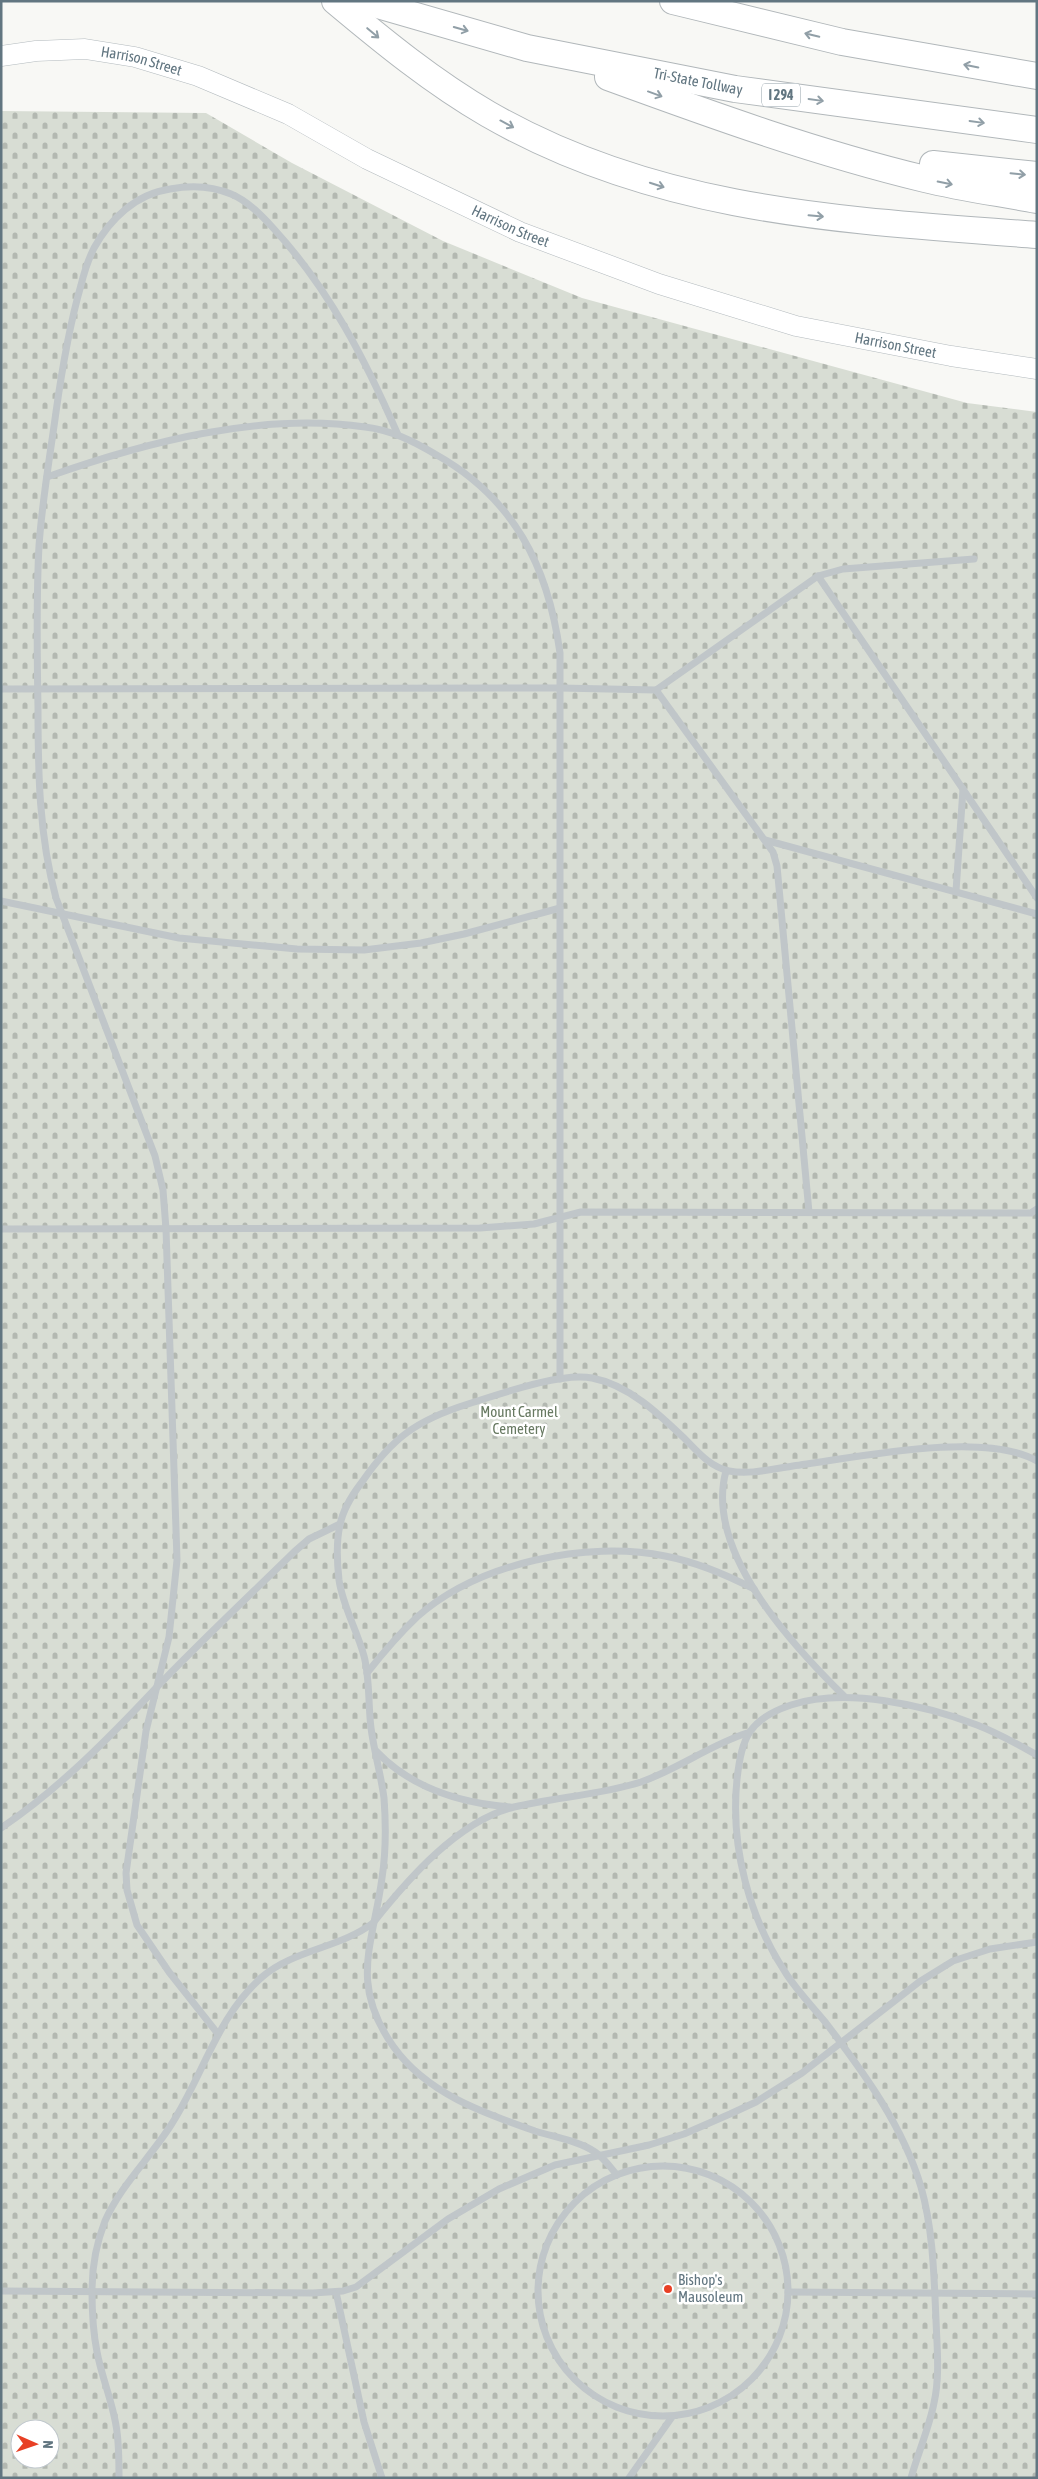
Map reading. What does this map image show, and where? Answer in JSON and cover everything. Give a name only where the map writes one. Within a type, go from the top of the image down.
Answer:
[{"type":"highway","points":[[335,1],[397,53],[440,85],[481,110],[535,139],[663,187],[716,200],[793,214],[1037,235]]},
{"type":"highway","name":"Tri-State Tollway","points":[[364,1],[527,48],[735,89],[1037,130]]},
{"type":"highway","points":[[672,1],[842,42],[1037,76]]},
{"type":"highway","points":[[527,48],[695,109],[855,160],[926,179],[1037,200]]},
{"type":"highway","points":[[780,136],[912,160],[1037,175]]},
{"type":"main road","name":"Harrison Street","points":[[1,56],[36,51],[85,49],[135,57],[198,76],[288,114],[367,159],[520,232],[659,284],[796,326],[951,356],[1037,369]]},
{"type":"lane","points":[[218,2034],[189,2000],[148,1943],[138,1925],[127,1890],[126,1873],[130,1832],[146,1731],[169,1636],[177,1560],[166,1229],[162,1190],[154,1156],[50,875],[43,829],[38,774],[39,543],[63,365],[74,307],[92,250],[105,231],[131,205],[145,196],[162,190],[199,186],[233,194],[249,205],[286,242],[332,305],[376,383],[398,435]]},
{"type":"lane","points":[[48,477],[138,448],[182,438],[259,426],[308,424],[366,427],[398,435],[451,463],[494,498],[516,526],[540,570],[550,600],[560,653],[560,1379]]},
{"type":"lane","points":[[1,689],[560,688],[656,690],[818,576],[843,570],[974,559]]},
{"type":"lane","points":[[818,576],[1037,898]]},
{"type":"lane","points":[[656,690],[773,852],[777,866],[809,1212]]},
{"type":"lane","points":[[956,892],[963,789]]},
{"type":"lane","points":[[765,840],[1037,914]]},
{"type":"lane","points":[[1,901],[179,938],[297,949],[364,950],[421,943],[464,934],[560,908]]},
{"type":"lane","points":[[1,1228],[507,1227],[534,1224],[581,1212],[1031,1212],[1037,1208]]},
{"type":"lane","points":[[617,2175],[600,2156],[580,2145],[523,2127],[479,2110],[433,2086],[406,2063],[382,2028],[369,1997],[366,1958],[382,1879],[385,1825],[372,1730],[367,1674],[360,1644],[351,1623],[340,1583],[337,1544],[340,1524],[346,1506],[380,1456],[406,1432],[459,1406],[560,1379],[576,1377],[593,1378],[623,1390],[664,1419],[706,1460],[726,1470],[753,1472],[880,1454],[966,1446],[1015,1452],[1037,1461]]},
{"type":"lane","points":[[726,1470],[722,1498],[727,1531],[742,1570],[786,1632],[845,1698]]},
{"type":"lane","points":[[1,1828],[35,1802],[124,1723],[156,1688],[294,1552],[309,1539],[340,1524]]},
{"type":"lane","points":[[367,1674],[402,1632],[435,1603],[494,1573],[560,1556],[619,1551],[664,1556],[712,1570],[754,1589]]},
{"type":"lane","points":[[119,2478],[117,2431],[97,2351],[92,2292],[94,2259],[105,2222],[117,2198],[170,2127],[184,2105],[218,2034],[233,2008],[262,1977],[279,1965],[351,1937],[373,1923],[410,1878],[443,1848],[483,1820],[513,1808],[631,1785],[653,1778],[724,1741],[747,1733],[761,1719],[794,1704],[828,1697],[845,1698],[884,1702],[946,1715],[1002,1736],[1037,1755]]},
{"type":"lane","points":[[747,1733],[740,1757],[735,1816],[740,1861],[766,1936],[786,1973],[876,2092],[913,2163],[926,2207],[935,2293],[938,2355],[936,2391],[932,2413],[911,2478]]},
{"type":"lane","points":[[376,1751],[388,1764],[429,1789],[480,1804],[513,1808]]},
{"type":"lane","points":[[1,2291],[336,2292],[362,2283],[448,2219],[500,2189],[556,2165],[649,2145],[684,2134],[738,2110],[777,2089],[841,2044],[919,1982],[953,1961],[990,1949],[1037,1942]]},
{"type":"lane","points":[[649,2167],[681,2167],[698,2171],[728,2184],[753,2204],[776,2236],[787,2272],[788,2292],[780,2338],[762,2369],[750,2382],[724,2401],[707,2409],[672,2417],[630,2412],[607,2403],[592,2394],[568,2372],[557,2357],[543,2323],[539,2285],[546,2250],[552,2234],[574,2204],[594,2188],[617,2175],[649,2167]]},
{"type":"lane","points":[[336,2292],[364,2422],[382,2478]]},
{"type":"lane","points":[[788,2292],[1037,2294]]},
{"type":"lane","points":[[630,2478],[672,2417]]},
{"type":"green space","name":"Mount Carmel Cemetery","points":[[1,111],[206,113],[292,163],[443,241],[582,298],[967,403],[1037,412],[1037,2478],[1,2478]]},
{"type":"place","name":"Bishop's Mausoleum","points":[[668,2289]]}]
